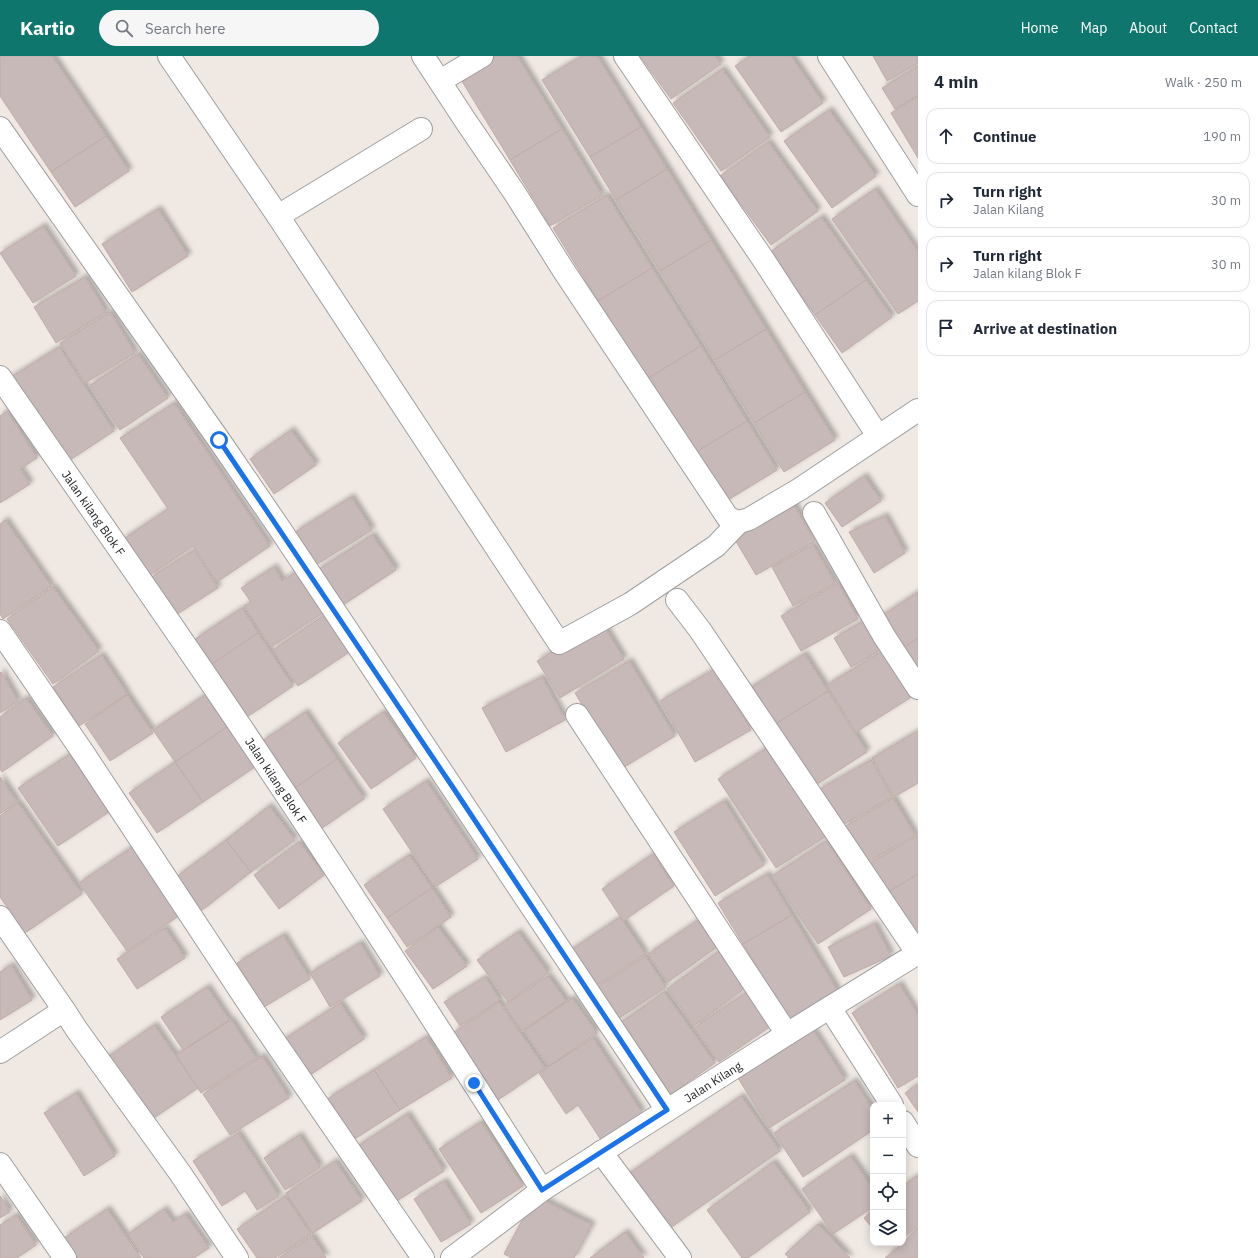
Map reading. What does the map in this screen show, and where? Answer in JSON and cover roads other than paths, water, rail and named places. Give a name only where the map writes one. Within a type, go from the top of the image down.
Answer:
[{"type":"street","points":[[169,56],[278,216],[558,643],[630,604],[716,546],[739,522],[749,519],[800,489],[918,410]]},
{"type":"street","points":[[423,56],[725,514],[732,520],[739,522]]},
{"type":"street","points":[[440,81],[482,56]]},
{"type":"street","points":[[625,56],[763,259],[878,436]]},
{"type":"street","points":[[829,56],[914,181]]},
{"type":"street","points":[[0,128],[276,522],[667,1110]]},
{"type":"street","points":[[278,216],[421,129]]},
{"type":"street","name":"Jalan kilang Blok F","points":[[0,377],[275,776],[406,976],[542,1190]]},
{"type":"street","points":[[814,513],[881,630],[918,688]]},
{"type":"street","points":[[677,600],[700,630],[918,953]]},
{"type":"street","points":[[0,631],[84,754],[251,1007],[423,1258]]},
{"type":"street","points":[[577,715],[787,1034]]},
{"type":"street","points":[[0,917],[77,1030],[180,1173],[237,1258]]},
{"type":"street","name":"Jalan Kilang","points":[[452,1258],[542,1190],[787,1034],[918,953]]},
{"type":"street","points":[[830,1008],[890,1102]]},
{"type":"street","points":[[0,1052],[64,1010]]},
{"type":"street","points":[[906,1127],[918,1146]]},
{"type":"street","points":[[601,1152],[680,1258]]},
{"type":"street","points":[[0,1164],[65,1258]]}]
